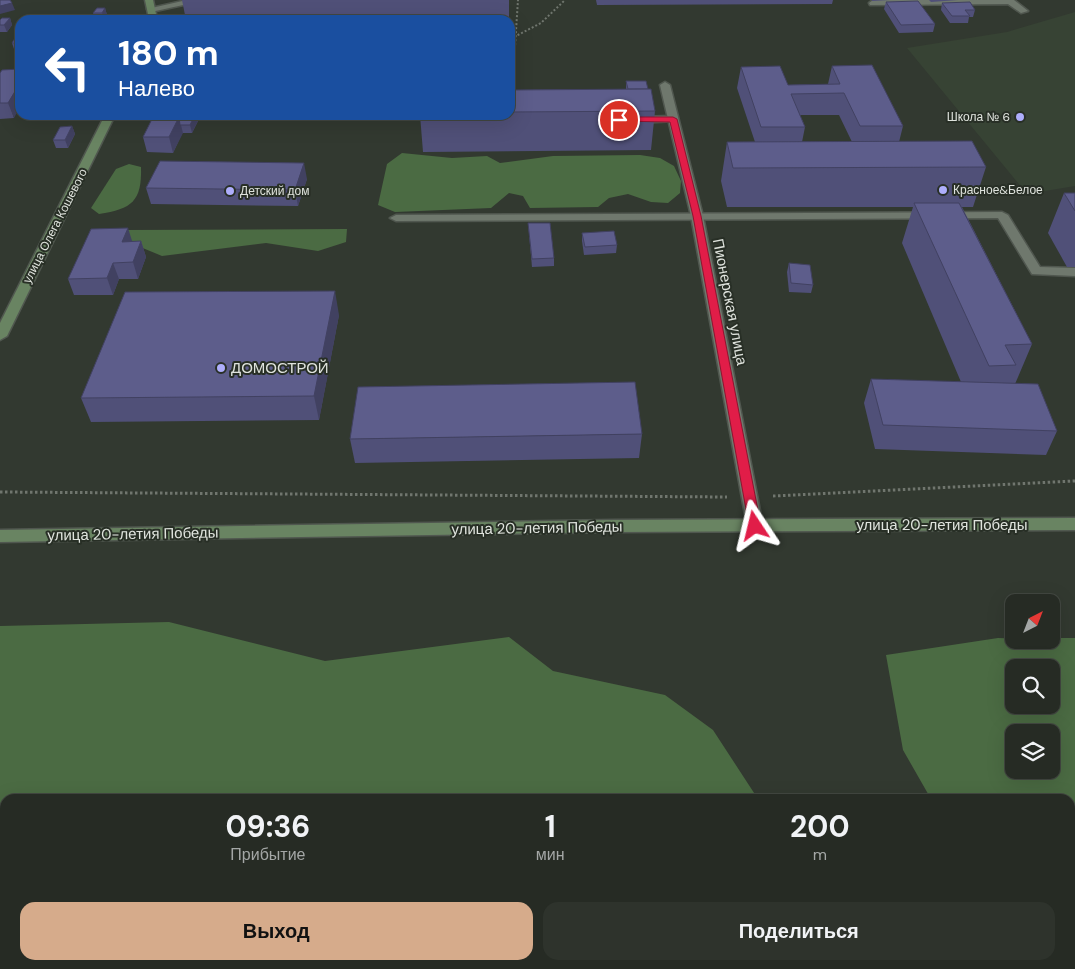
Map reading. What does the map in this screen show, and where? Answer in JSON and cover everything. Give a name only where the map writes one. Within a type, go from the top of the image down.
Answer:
[{"type":"main road","name":"улица Олега Кошевого","points":[[0,336],[108,120]]},
{"type":"main road","name":"улица 20-летия Победы","points":[[0,536],[755,526],[1075,524]]},
{"type":"street","points":[[150,4],[202,0]]},
{"type":"street","points":[[873,3],[1009,0],[1024,11]]},
{"type":"street","name":"Пионерская улица","points":[[665,86],[697,216],[755,526]]},
{"type":"street","points":[[626,120],[673,119]]},
{"type":"street","points":[[396,218],[1002,215],[1036,272],[1075,272]]},
{"type":"path","points":[[515,28],[518,0]]},
{"type":"path","points":[[515,36],[541,23],[564,0]]},
{"type":"path","points":[[0,492],[750,497],[1075,481]]},
{"type":"shaded area","name":"Школа № 6","points":[[1075,12],[1075,186],[1027,194],[907,48],[1007,32]]},
{"type":"green space","points":[[402,153],[452,158],[487,156],[500,163],[553,156],[640,155],[660,158],[674,166],[681,181],[680,193],[668,203],[651,202],[628,194],[609,198],[598,207],[530,208],[523,196],[509,193],[491,208],[395,212],[378,205],[387,164]]},
{"type":"green space","points":[[129,164],[141,167],[141,179],[137,195],[127,206],[99,214],[91,208],[116,169]]},
{"type":"green space","points":[[109,228],[124,230],[347,229],[346,242],[318,251],[266,243],[162,256],[133,244],[109,238]]},
{"type":"green space","points":[[169,622],[325,661],[509,637],[553,671],[665,695],[713,730],[755,794],[0,794],[0,626]]},
{"type":"green space","points":[[998,638],[1005,638],[1005,649],[1060,649],[1060,638],[1075,638],[1075,794],[928,794],[903,750],[886,655]]},
{"type":"building","points":[[0,0],[10,0],[12,3],[0,6]]},
{"type":"building","points":[[918,1],[935,24],[901,25],[886,2]]},
{"type":"building","points":[[970,2],[975,10],[965,10],[970,16],[952,16],[942,3]]},
{"type":"building","points":[[97,8],[105,8],[102,13],[93,13]]},
{"type":"building","points":[[2,18],[10,18],[4,25],[0,25]]},
{"type":"building","points":[[872,65],[903,126],[860,126],[844,93],[791,94],[805,127],[761,127],[741,67],[780,66],[788,85],[840,84],[832,66]]},
{"type":"building","points":[[15,69],[15,91],[8,103],[0,103],[0,73],[2,70]]},
{"type":"building","points":[[626,81],[646,81],[648,89],[628,89]]},
{"type":"building","points":[[651,89],[655,111],[515,112],[515,90]]},
{"type":"building","points":[[152,120],[178,120],[169,137],[143,137]]},
{"type":"building","points":[[179,120],[192,120],[190,125],[180,125]]},
{"type":"building","points":[[72,126],[65,140],[53,140],[60,127]]},
{"type":"building","points":[[972,141],[986,167],[733,168],[727,142]]},
{"type":"building","points":[[160,161],[304,163],[295,190],[146,188]]},
{"type":"building","points":[[1064,193],[1075,193],[1075,211]]},
{"type":"building","points":[[914,203],[959,203],[1032,344],[1005,345],[1016,365],[989,366]]},
{"type":"building","points":[[528,223],[550,223],[554,258],[532,259]]},
{"type":"building","points":[[128,228],[122,242],[141,241],[133,262],[113,263],[107,278],[68,279],[91,229]]},
{"type":"building","points":[[614,231],[617,245],[585,247],[582,233]]},
{"type":"building","points":[[789,263],[810,265],[813,285],[791,283]]},
{"type":"building","name":"ДОМОСТРОЙ","points":[[335,291],[314,396],[81,398],[125,292]]},
{"type":"building","points":[[871,379],[1038,384],[1057,431],[883,425]]},
{"type":"building","points":[[635,382],[642,434],[350,439],[358,387]]},
{"type":"place","name":"Школа № 6","points":[[1020,117]]},
{"type":"place","name":"Красное&Белое","points":[[943,190]]},
{"type":"place","name":"Детский дом","points":[[230,191]]},
{"type":"place","name":"ДОМОСТРОЙ","points":[[221,368]]},
{"type":"route","points":[[619,120],[673,119],[697,216],[755,526]]}]
